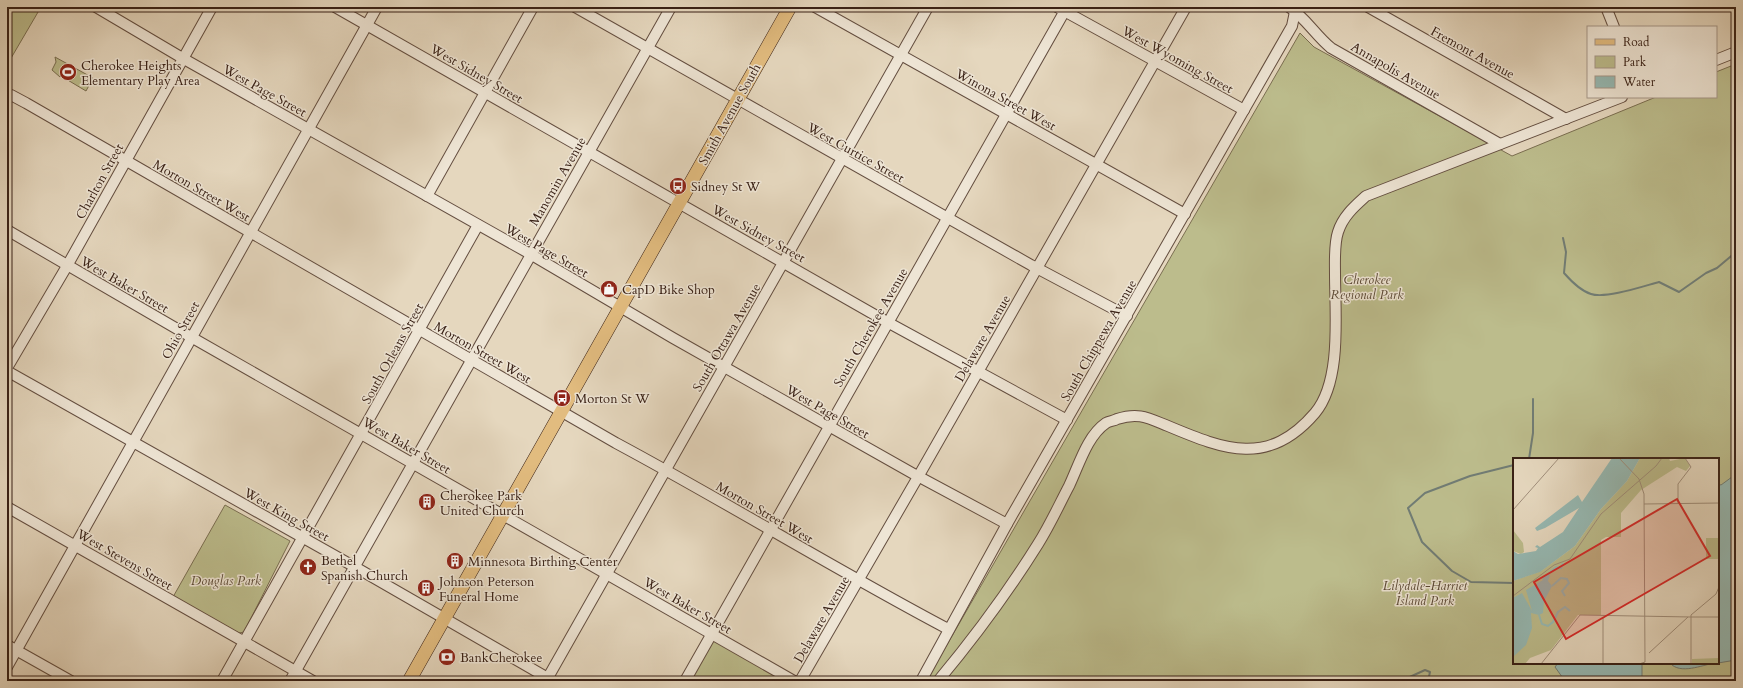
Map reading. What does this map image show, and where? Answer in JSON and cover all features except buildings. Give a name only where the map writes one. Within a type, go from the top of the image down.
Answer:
[{"type":"main road","name":"Smith Avenue South","points":[[409,681],[502,514],[790,7]]},
{"type":"street","name":"West Page Street","points":[[96,7],[184,59],[530,254],[918,477],[1007,524]]},
{"type":"street","name":"Charlton Street","points":[[7,368],[67,266],[212,7]]},
{"type":"street","name":"West Sidney Street","points":[[335,7],[977,372],[1067,420]]},
{"type":"street","name":"Ohio Street","points":[[7,667],[377,7]]},
{"type":"street","points":[[427,196],[533,7]]},
{"type":"street","name":"West Curtice Street","points":[[575,7],[1037,268],[1127,316]]},
{"type":"street","name":"Manomin Avenue","points":[[290,681],[671,7]]},
{"type":"street","name":"Winona Street West","points":[[815,7],[849,28],[901,55],[1184,214]]},
{"type":"street","name":"South Ottawa Avenue","points":[[549,680],[606,574],[928,7]]},
{"type":"street","name":"Delaware Avenue","points":[[800,681],[1186,7]]},
{"type":"street","name":"Fremont Avenue","points":[[1368,7],[1566,119]]},
{"type":"street","points":[[1606,7],[1614,26]]},
{"type":"street","name":"West Wyoming Street","points":[[1063,8],[1244,110]]},
{"type":"street","name":"South Cherokee Avenue","points":[[685,681],[1007,114],[1063,8]]},
{"type":"street","name":"South Chippewa Avenue","points":[[921,681],[948,629],[1007,524],[1294,23],[1293,8]]},
{"type":"street","name":"Annapolis Avenue","points":[[1293,8],[1315,34],[1332,48],[1500,144]]},
{"type":"street","points":[[1717,60],[1736,52]]},
{"type":"street","name":"Morton Street West","points":[[7,95],[11,95],[561,411],[666,469],[858,580],[948,629]]},
{"type":"street","points":[[938,681],[1003,597],[1038,543],[1058,508],[1092,438],[1106,423],[1134,414],[1155,420],[1216,445],[1243,450],[1280,442],[1300,429],[1320,406],[1328,390],[1333,369],[1335,256],[1338,232],[1349,211],[1366,196],[1619,98]]},
{"type":"street","name":"South Orleans Street","points":[[222,681],[478,225]]},
{"type":"street","name":"West Baker Street","points":[[7,230],[67,266],[362,433],[794,681]]},
{"type":"street","name":"West King Street","points":[[7,372],[355,567],[549,680]]},
{"type":"street","name":"West Stevens Street","points":[[7,506],[313,681]]},
{"type":"street","points":[[7,645],[71,681]]},
{"type":"green space","points":[[7,7],[41,7],[7,65]]},
{"type":"green space","name":"Cherokee Regional Park","points":[[1300,33],[1314,47],[1512,156],[1654,98],[1717,98],[1717,72],[1736,64],[1736,681],[926,681]]},
{"type":"green space","name":"Cherokee Heights Elementary Play Area","points":[[55,57],[93,78],[86,91],[61,76],[60,77],[52,70],[56,62]]},
{"type":"green space","name":"Douglas Park","points":[[225,505],[290,541],[244,632],[239,633],[173,597]]},
{"type":"green space","points":[[713,640],[784,681],[690,681]]},
{"type":"water","points":[[1736,474],[1736,660],[1719,663],[1719,484],[1721,485]]},
{"type":"water","points":[[1557,664],[1642,664],[1642,681],[1565,681],[1555,667]]},
{"type":"water","points":[[1671,664],[1711,664],[1685,669],[1674,667]]},
{"type":"waterway","points":[[1563,238],[1566,252],[1564,273],[1584,291],[1598,295],[1625,291],[1659,282],[1679,292],[1706,273],[1717,268],[1736,252]]},
{"type":"waterway","points":[[1529,458],[1533,433],[1533,399]]},
{"type":"waterway","points":[[1513,465],[1470,476],[1425,493],[1408,508],[1422,542],[1452,571],[1471,582],[1513,583]]},
{"type":"waterway","points":[[1401,681],[1425,670],[1430,672],[1428,681]]},
{"type":"place","name":"Cherokee Heights Elementary Play Area","points":[[68,72]]},
{"type":"place","name":"Sidney St W","points":[[678,186]]},
{"type":"place","name":"CapD Bike Shop","points":[[609,289]]},
{"type":"place","name":"Morton St W","points":[[562,398]]},
{"type":"place","name":"Cherokee Park United Church","points":[[427,502]]},
{"type":"place","name":"Minnesota Birthing Center","points":[[455,561]]},
{"type":"place","name":"Bethel Spanish Church","points":[[308,567]]},
{"type":"place","name":"Johnson Peterson Funeral Home","points":[[426,588]]},
{"type":"place","name":"BankCherokee","points":[[447,657]]},
{"type":"park label","name":"Lilydale-Harriet Island Park","points":[[1425,592]]}]
